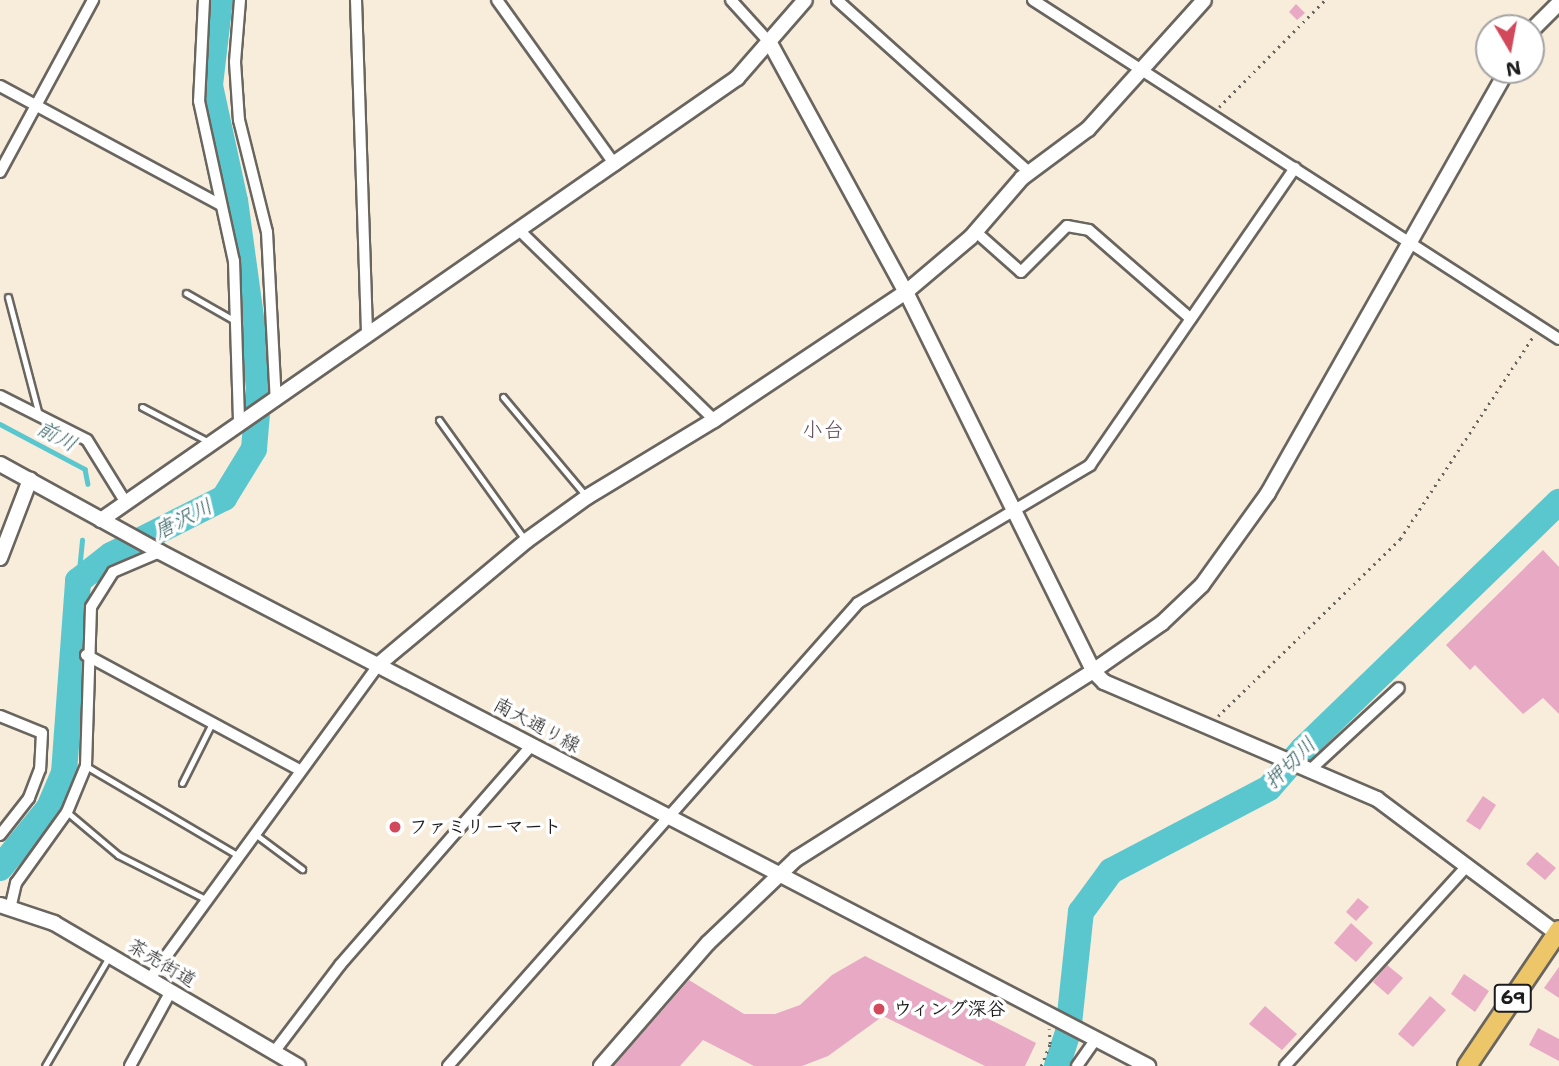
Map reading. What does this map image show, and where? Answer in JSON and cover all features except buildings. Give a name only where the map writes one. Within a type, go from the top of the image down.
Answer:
[{"type":"main road","name":"69","points":[[1466,1066],[1558,933]]},
{"type":"street","points":[[0,172],[93,0]]},
{"type":"street","points":[[204,0],[199,102],[219,204],[234,261],[242,423]]},
{"type":"street","points":[[240,0],[234,62],[239,120],[267,232],[272,403]]},
{"type":"street","points":[[356,0],[367,336]]},
{"type":"street","points":[[497,0],[615,165]]},
{"type":"street","points":[[731,0],[770,43],[906,292],[1017,512],[1093,671],[1104,682],[1377,799],[1558,933]]},
{"type":"street","points":[[101,520],[521,232],[737,78],[805,0]]},
{"type":"street","points":[[836,0],[1029,172]]},
{"type":"street","points":[[1033,0],[1559,340]]},
{"type":"street","points":[[151,977],[379,664],[526,541],[587,497],[714,421],[906,292],[976,232],[1029,172],[1088,129],[1205,0]]},
{"type":"street","points":[[1545,18],[1559,3]]},
{"type":"street","points":[[601,1066],[708,943],[796,859],[1093,671],[1162,623],[1232,548],[1499,84]]},
{"type":"street","points":[[0,86],[219,204]]},
{"type":"street","points":[[448,1066],[858,603],[1017,512],[1090,465],[1295,169]]},
{"type":"street","points":[[976,232],[1021,272],[1067,226],[1089,230],[1191,319]]},
{"type":"street","points":[[521,232],[714,421]]},
{"type":"street","points":[[0,396],[87,440],[126,503]]},
{"type":"street","name":"南大通り線","points":[[0,464],[155,550],[533,744],[779,876],[1096,1039]]},
{"type":"street","points":[[0,558],[30,480]]},
{"type":"street","points":[[4,906],[16,883],[67,812],[86,766],[86,654],[91,607],[99,589],[113,572],[155,550]]},
{"type":"street","points":[[86,654],[301,771]]},
{"type":"street","points":[[1305,770],[1399,688]]},
{"type":"street","points":[[0,716],[42,733],[40,769],[29,798],[0,835]]},
{"type":"street","points":[[274,1052],[340,965],[533,744]]},
{"type":"street","points":[[1285,1066],[1466,867]]},
{"type":"street","name":"茶売街道","points":[[4,906],[54,923],[151,977],[298,1066]]},
{"type":"street","points":[[130,1066],[171,991]]},
{"type":"street","points":[[1077,1066],[1096,1039],[1148,1066]]},
{"type":"lane","points":[[186,293],[238,323]]},
{"type":"lane","points":[[9,297],[39,415]]},
{"type":"lane","points":[[503,397],[587,497]]},
{"type":"lane","points":[[142,407],[213,444]]},
{"type":"lane","points":[[439,420],[526,541]]},
{"type":"lane","points":[[182,783],[212,723]]},
{"type":"lane","points":[[86,766],[239,856]]},
{"type":"lane","points":[[67,812],[118,855],[207,900]]},
{"type":"lane","points":[[255,834],[302,869]]},
{"type":"lane","points":[[45,1066],[110,954]]},
{"type":"path","points":[[1212,114],[1325,0]]},
{"type":"path","points":[[1208,726],[1400,539],[1539,326]]},
{"type":"path","points":[[1041,1066],[1050,1044],[1052,1016]]},
{"type":"waterway","name":"唐沢川","points":[[0,868],[49,808],[64,773],[78,581],[111,555],[224,498],[254,449],[259,390],[254,339],[235,201],[210,85],[220,0]]},
{"type":"waterway","name":"前川","points":[[0,424],[85,469],[88,484]]},
{"type":"waterway","name":"押切川","points":[[1057,1066],[1068,1033],[1081,912],[1111,871],[1269,788],[1303,749],[1559,502]]},
{"type":"waterway","name":"前川","points":[[78,581],[82,540]]},
{"type":"place","name":"ファミリーマート","points":[[395,827]]},
{"type":"place","name":"ウィング深谷","points":[[879,1009]]},
{"type":"district","name":"小台","points":[[823,430]]}]
